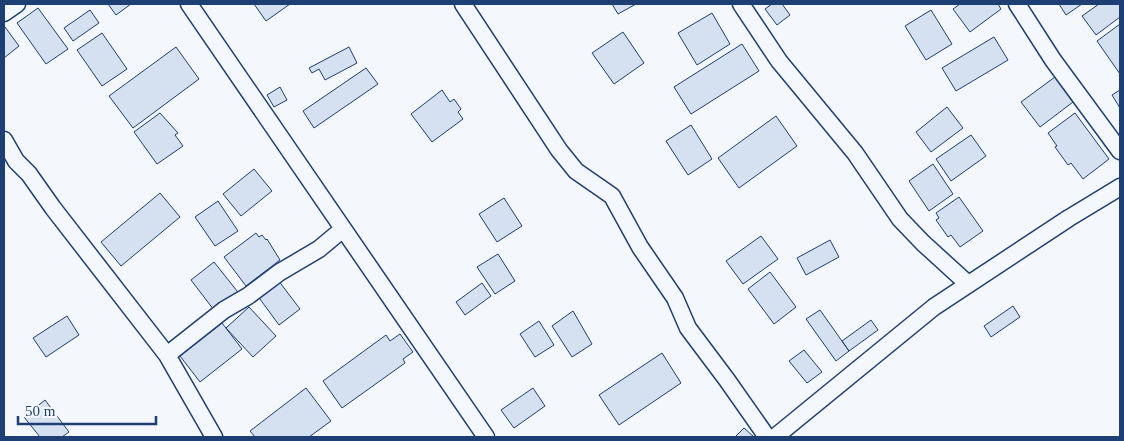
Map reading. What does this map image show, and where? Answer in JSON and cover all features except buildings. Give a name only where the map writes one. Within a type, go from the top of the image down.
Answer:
[{"type":"street","points":[[4,13],[17,4]]},
{"type":"street","points":[[189,4],[249,88],[296,162],[486,437]]},
{"type":"street","points":[[463,4],[559,150],[576,171],[612,196],[640,247],[675,298],[688,328],[728,380],[767,437]]},
{"type":"street","points":[[742,4],[779,62],[856,153],[900,219],[968,284]]},
{"type":"street","points":[[1017,4],[1053,60],[1120,151]]},
{"type":"street","points":[[4,140],[16,161],[29,174],[53,208],[167,355],[214,437]]},
{"type":"street","points":[[774,437],[934,307],[1120,187]]},
{"type":"street","points":[[167,355],[224,310],[248,296],[280,272],[319,249],[343,229]]}]
